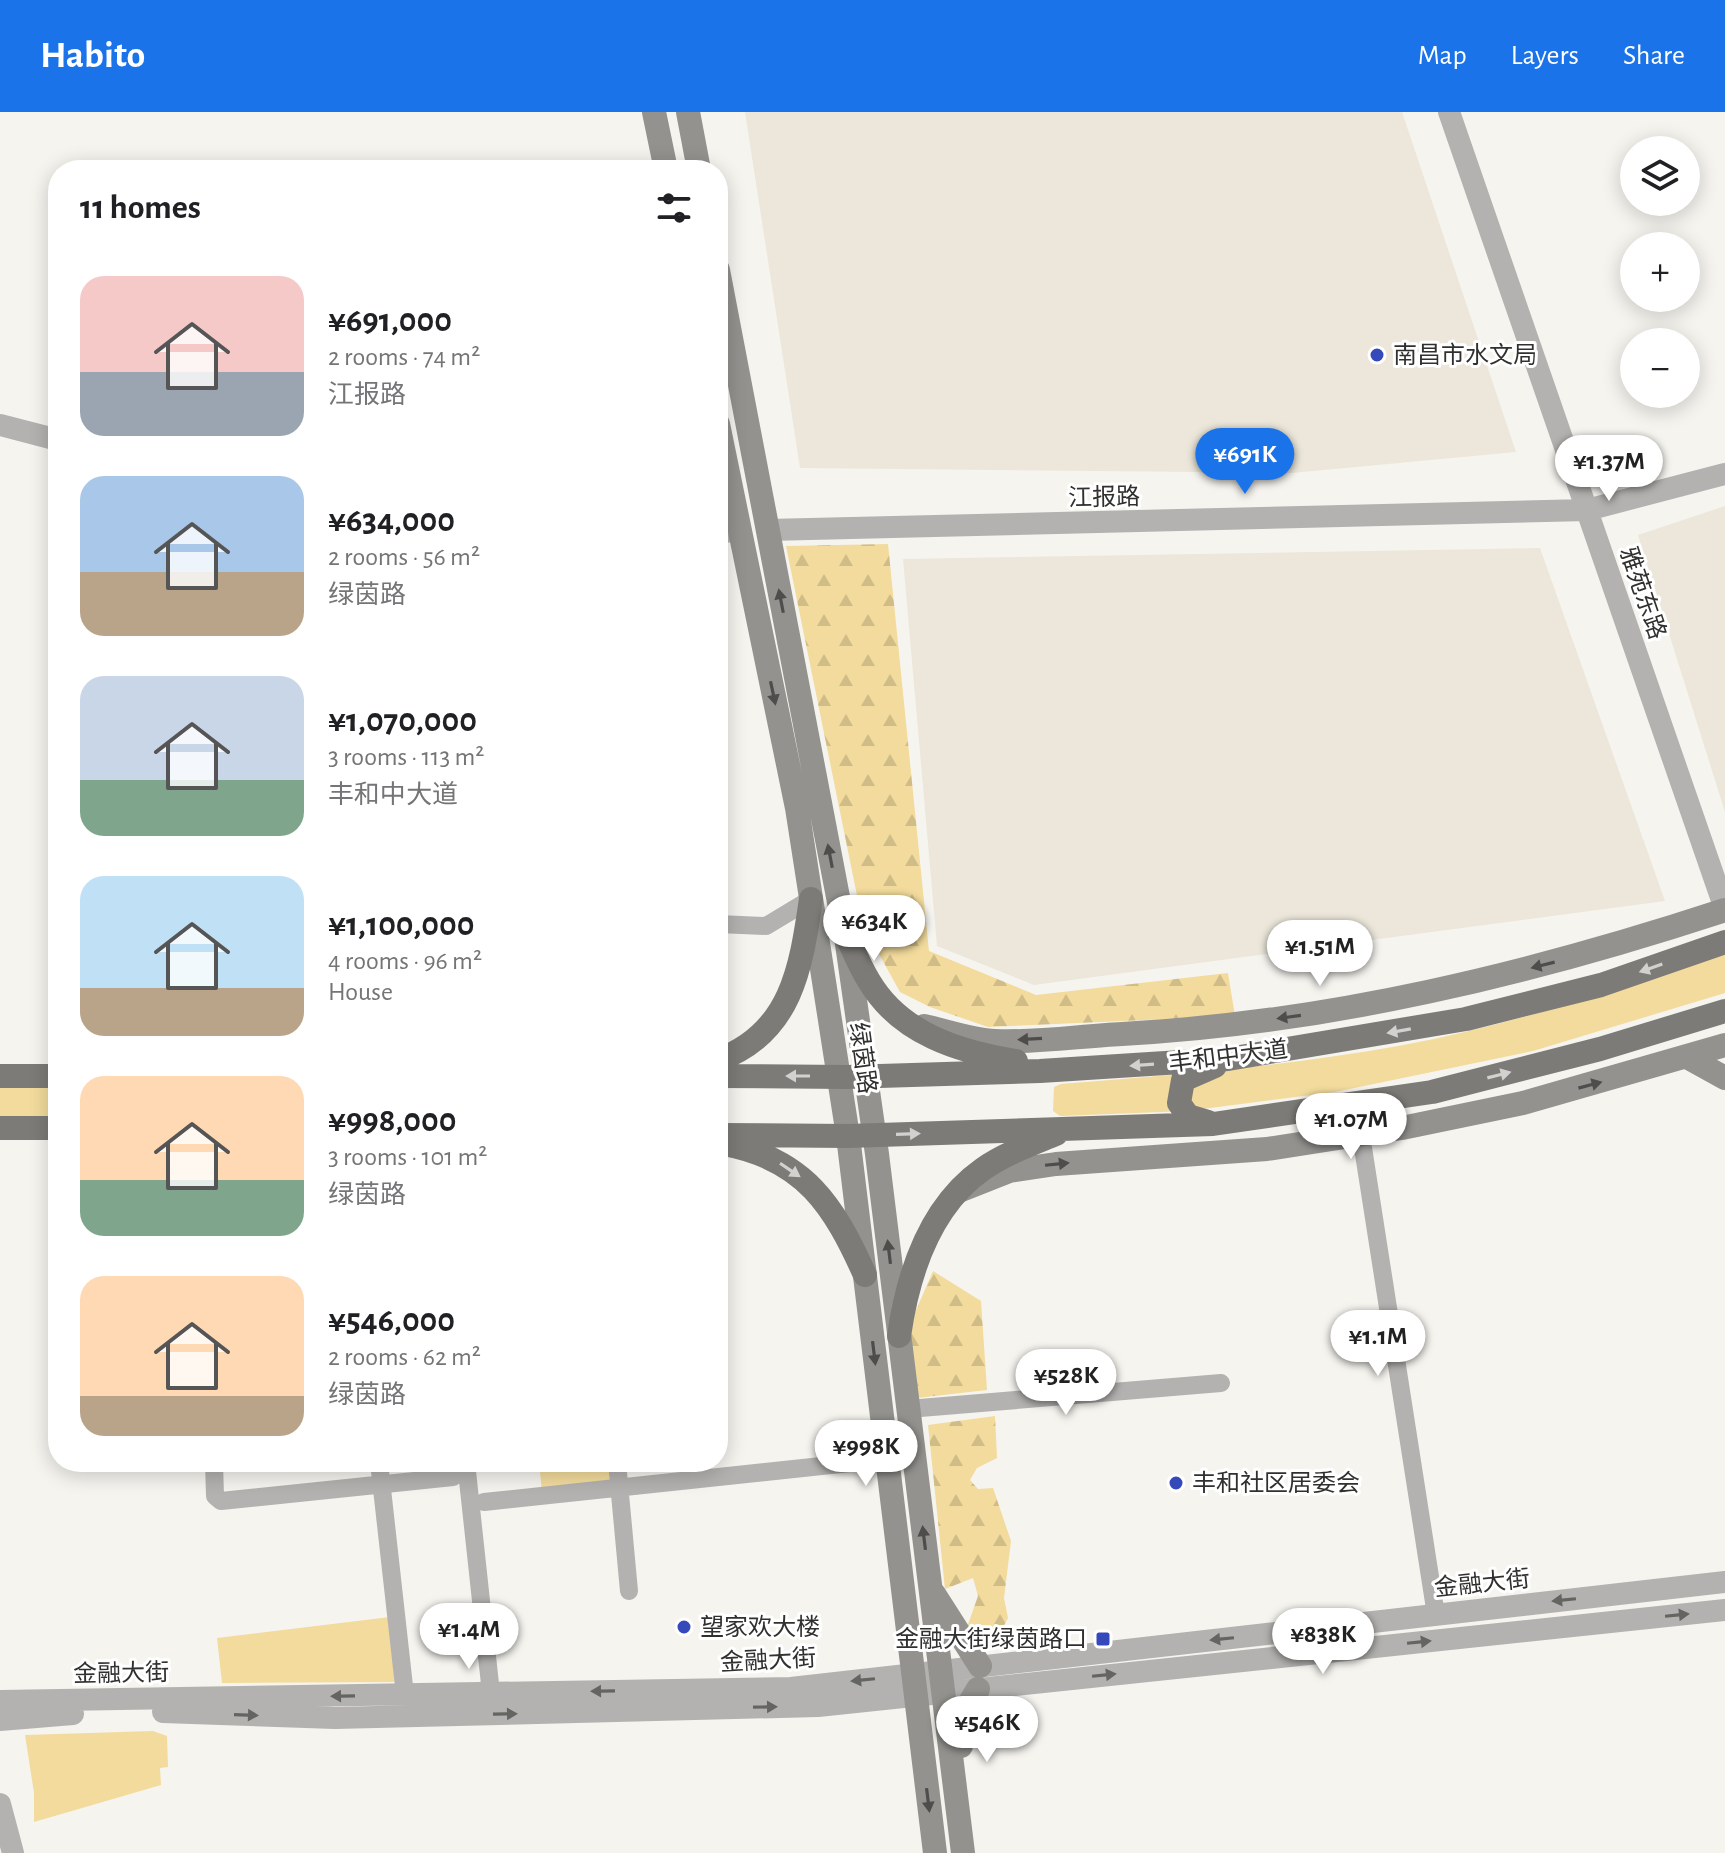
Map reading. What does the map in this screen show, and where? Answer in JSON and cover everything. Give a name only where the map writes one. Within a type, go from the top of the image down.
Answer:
[{"type":"main road","points":[[636,112],[663,160]]},
{"type":"main road","points":[[654,112],[664,160]]},
{"type":"main road","points":[[688,112],[697,160]]},
{"type":"main road","points":[[697,160],[698,112]]},
{"type":"main road","name":"绿茵路","points":[[728,322],[844,930],[875,1135],[963,1853]]},
{"type":"main road","name":"绿茵路","points":[[729,531],[797,808],[839,1077],[935,1853]]},
{"type":"main road","points":[[728,1056],[764,1033],[786,1002],[802,961],[811,899]]},
{"type":"main road","points":[[908,1022],[994,1041],[1196,1030],[1311,1014],[1461,986],[1552,963],[1725,909]]},
{"type":"main road","points":[[844,930],[869,982],[890,1008],[926,1036],[976,1054],[1066,1069]]},
{"type":"main road","name":"丰和中大道","points":[[728,1076],[839,1077],[1066,1069],[1228,1059],[1466,1019],[1601,985],[1725,942]]},
{"type":"main road","points":[[728,1135],[848,1136],[1213,1124],[1432,1092],[1600,1049],[1725,1011]]},
{"type":"main road","points":[[956,1192],[1009,1171],[1056,1164],[1267,1149],[1361,1135],[1523,1103],[1725,1045]]},
{"type":"main road","points":[[1687,1057],[1725,1078]]},
{"type":"main road","points":[[1213,1124],[1188,1116],[1179,1103],[1183,1080],[1228,1059]]},
{"type":"main road","points":[[0,1076],[48,1076]]},
{"type":"main road","points":[[0,1128],[48,1128]]},
{"type":"main road","points":[[899,1336],[905,1294],[916,1262],[931,1228],[956,1192],[984,1168],[1068,1129]]},
{"type":"main road","points":[[728,1145],[746,1148],[784,1164],[809,1183],[829,1206],[847,1235],[865,1275]]},
{"type":"main road","points":[[930,1587],[979,1677],[959,1721],[966,1800],[959,1823]]},
{"type":"street","name":"雅苑东路","points":[[1449,112],[1725,909]]},
{"type":"street","points":[[0,424],[48,437]]},
{"type":"street","name":"江报路","points":[[768,530],[1587,510],[1725,474]]},
{"type":"street","points":[[728,924],[766,926],[811,899]]},
{"type":"street","points":[[1361,1135],[1436,1615]]},
{"type":"street","points":[[908,1409],[1221,1383]]},
{"type":"street","points":[[484,1502],[887,1459]]},
{"type":"street","points":[[214,1472],[215,1496],[221,1501],[453,1477]]},
{"type":"street","points":[[380,1472],[405,1695]]},
{"type":"street","points":[[467,1472],[490,1684],[483,1693]]},
{"type":"street","points":[[618,1472],[629,1591]]},
{"type":"street","name":"金融大街","points":[[0,1701],[914,1684],[1436,1615],[1725,1582]]},
{"type":"street","name":"金融大街","points":[[979,1677],[1725,1610]]},
{"type":"street","name":"金融大街","points":[[0,1720],[135,1712],[335,1718],[818,1706],[914,1684]]},
{"type":"street","points":[[0,1804],[13,1853]]},
{"type":"shaded area","points":[[745,112],[1402,112],[1516,452],[1292,473],[800,468]]},
{"type":"shaded area","points":[[1725,506],[1725,812],[1638,535]]},
{"type":"shaded area","points":[[1540,548],[1665,901],[1034,985],[937,946],[903,559]]},
{"type":"green space","points":[[888,544],[929,951],[1036,995],[1228,973],[1235,1016],[988,1027],[930,1007],[900,992],[863,925],[786,546]]},
{"type":"green space","points":[[1725,954],[1725,993],[1533,1051],[1335,1092],[1187,1111],[1060,1116],[1053,1111],[1054,1087],[1061,1084],[1272,1064],[1440,1038],[1604,993]]},
{"type":"green space","points":[[0,1084],[48,1085],[48,1117],[0,1117]]},
{"type":"green space","points":[[933,1271],[981,1301],[987,1390],[917,1398],[910,1338],[914,1315]]},
{"type":"green space","points":[[995,1416],[997,1458],[977,1468],[970,1480],[978,1489],[993,1488],[1011,1541],[1004,1598],[1008,1618],[998,1637],[983,1649],[966,1630],[978,1596],[973,1578],[945,1589],[928,1425]]},
{"type":"green space","points":[[540,1472],[614,1472],[616,1485],[542,1492]]},
{"type":"green space","points":[[390,1617],[396,1682],[222,1683],[217,1638]]},
{"type":"green space","points":[[153,1731],[167,1736],[168,1767],[160,1768],[161,1785],[34,1822],[34,1793],[25,1735]]},
{"type":"place","name":"南昌市水文局","points":[[1377,355]]},
{"type":"place","name":"丰和社区居委会","points":[[1176,1483]]},
{"type":"place","name":"望家欢大楼","points":[[684,1627]]},
{"type":"place","name":"金融大街绿茵路口","points":[[1103,1639]]}]
